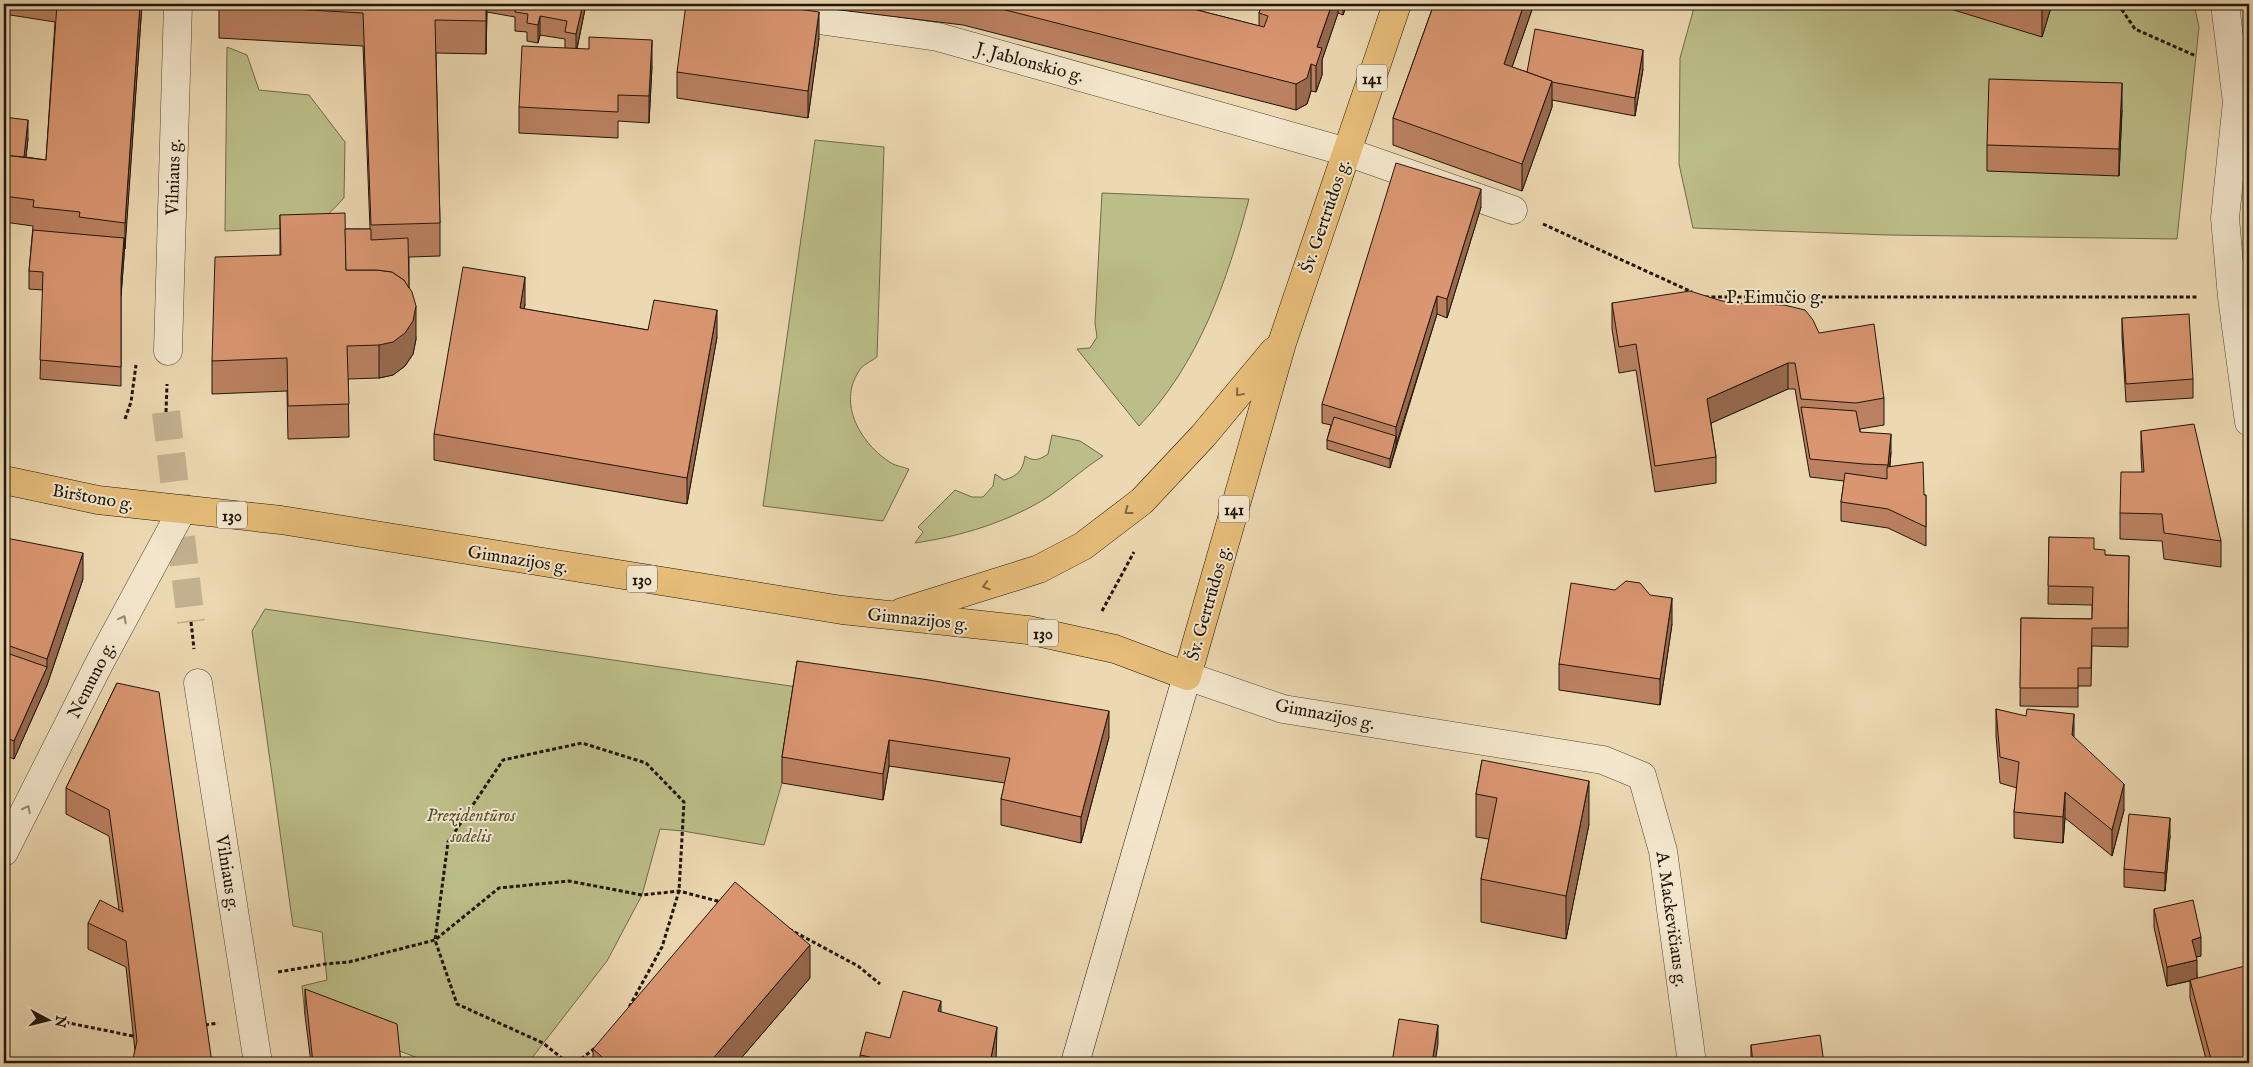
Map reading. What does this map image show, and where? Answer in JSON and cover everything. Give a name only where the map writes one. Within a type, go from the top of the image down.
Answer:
[{"type":"main road","name":"Šv. Gertrūdos g.","points":[[1187,676],[1282,342],[1397,4]]},
{"type":"main road","points":[[893,615],[1039,569],[1083,546],[1142,501],[1203,436],[1282,342]]},
{"type":"main road","name":"Birštono g.","points":[[4,480],[98,500],[182,510]]},
{"type":"main road","name":"Gimnazijos g.","points":[[182,510],[282,520],[789,603],[1028,630],[1115,649],[1187,676]]},
{"type":"street","name":"Vilniaus g.","points":[[168,350],[178,4]]},
{"type":"street","name":"J. Jablonskio g.","points":[[706,4],[938,37],[1347,152]]},
{"type":"street","points":[[2225,4],[2241,58],[2225,218],[2232,297],[2249,422]]},
{"type":"street","points":[[1347,152],[1513,210]]},
{"type":"street","name":"Nemuno g.","points":[[4,852],[100,662],[182,510]]},
{"type":"street","name":"Gimnazijos g.","points":[[1187,676],[1283,709],[1603,760],[1642,776]]},
{"type":"street","name":"Šv. Gertrūdos g.","points":[[1075,1063],[1187,676]]},
{"type":"street","name":"Vilniaus g.","points":[[198,683],[258,1063]]},
{"type":"street","name":"A. Mackevičiaus g.","points":[[1642,776],[1663,851],[1692,1063]]},
{"type":"path","points":[[2118,4],[2135,29],[2196,56],[2241,58]]},
{"type":"path","points":[[1513,210],[1692,292]]},
{"type":"path","name":"P. Eimučio g.","points":[[1701,296],[2232,297]]},
{"type":"path","points":[[1085,642],[1139,542],[1121,516]]},
{"type":"path","points":[[568,1063],[542,1043],[457,1004],[434,940],[448,842],[503,760],[582,743],[646,763],[684,802],[679,891],[662,947],[625,1014]]},
{"type":"path","points":[[245,978],[325,964],[349,962],[434,940],[499,888],[569,881],[642,895],[679,891],[723,903]]},
{"type":"path","points":[[784,926],[858,966],[880,984]]},
{"type":"path","points":[[59,1021],[133,1036]]},
{"type":"path","points":[[576,1063],[596,1047]]},
{"type":"green space","points":[[1695,4],[2194,4],[2199,27],[2177,239],[1888,235],[1693,228],[1679,164],[1680,58]]},
{"type":"green space","points":[[227,47],[247,55],[259,90],[309,95],[345,142],[344,198],[316,227],[225,231]]},
{"type":"green space","points":[[815,140],[884,147],[877,357],[860,369],[853,384],[851,397],[852,410],[856,422],[870,445],[891,463],[909,469],[883,521],[763,506]]},
{"type":"green space","points":[[1102,193],[1249,199],[1220,291],[1194,349],[1160,402],[1139,426],[1077,349],[1090,348],[1097,337],[1095,323]]},
{"type":"green space","points":[[1052,435],[1080,441],[1103,456],[1048,497],[1017,514],[967,532],[915,543],[923,532],[918,527],[955,490],[972,497],[983,497],[993,486],[995,474],[1004,480],[1019,472],[1025,456],[1036,460],[1048,454]]},
{"type":"green space","name":"Prezidentūros sodelis","points":[[265,609],[797,687],[782,783],[764,845],[683,831],[660,829],[642,895],[607,961],[528,1063],[431,1063],[305,1015],[302,986],[327,980],[322,932],[293,926],[252,631]]},
{"type":"building","points":[[57,4],[140,4],[125,223],[79,217],[80,212],[33,207],[34,200],[4,196],[4,155],[46,160]]},
{"type":"building","points":[[219,4],[486,4],[486,21],[435,20],[440,223],[371,225],[363,13]]},
{"type":"building","points":[[516,4],[583,4],[576,34],[565,32],[567,21],[540,16],[538,25],[527,23],[528,14],[515,12]]},
{"type":"building","points":[[686,4],[764,4],[819,12],[808,91],[677,72]]},
{"type":"building","points":[[982,4],[1199,4],[1197,10],[1264,27],[1268,16],[1259,13],[1262,4],[1332,4],[1317,47],[1322,48],[1316,66],[1311,64],[1307,78],[1296,84]]},
{"type":"building","points":[[1434,4],[1524,4],[1504,64],[1552,81],[1522,164],[1393,118]]},
{"type":"building","points":[[2020,4],[2044,4],[2042,10]]},
{"type":"building","points":[[1535,29],[1643,50],[1635,98],[1552,82],[1527,72]]},
{"type":"building","points":[[589,37],[652,40],[649,96],[618,95],[618,112],[519,107],[522,46],[589,49]]},
{"type":"building","points":[[1989,79],[2122,83],[2119,149],[1987,145]]},
{"type":"building","points":[[4,117],[28,120],[24,157],[4,155]]},
{"type":"building","points":[[1396,163],[1481,189],[1447,299],[1437,296],[1396,427],[1322,404]]},
{"type":"building","points":[[2249,174],[2249,195],[2246,175]]},
{"type":"building","points":[[345,213],[346,270],[392,272],[404,280],[412,292],[416,306],[413,321],[405,333],[393,342],[379,345],[347,346],[349,404],[288,406],[287,358],[212,361],[215,257],[281,255],[280,215]]},
{"type":"building","points":[[345,229],[371,229],[371,240],[408,238],[409,288],[404,280],[392,272],[346,270]]},
{"type":"building","points":[[33,230],[124,238],[121,278],[121,367],[40,360],[43,272],[29,271]]},
{"type":"building","points":[[463,267],[525,277],[520,308],[648,330],[654,300],[717,310],[687,478],[434,434]]},
{"type":"building","points":[[1690,291],[1722,301],[1784,305],[1805,310],[1813,320],[1819,333],[1874,324],[1884,398],[1856,403],[1801,399],[1795,363],[1788,363],[1707,399],[1716,457],[1655,466],[1636,344],[1619,347],[1612,303]]},
{"type":"building","points":[[2189,314],[2193,379],[2126,384],[2122,318]]},
{"type":"building","points":[[1801,407],[1856,411],[1860,432],[1891,434],[1888,465],[1810,459]]},
{"type":"building","points":[[1334,417],[1396,436],[1390,459],[1327,440]]},
{"type":"building","points":[[2194,424],[2221,541],[2164,533],[2162,514],[2120,513],[2121,472],[2144,472],[2141,431]]},
{"type":"building","points":[[1923,462],[1926,527],[1888,509],[1841,502],[1845,473],[1887,479],[1887,467]]},
{"type":"building","points":[[2049,537],[2094,538],[2094,549],[2105,550],[2105,555],[2129,556],[2128,628],[2092,628],[2091,668],[2078,668],[2078,688],[2020,688],[2021,618],[2092,619],[2093,587],[2048,586]]},
{"type":"building","points":[[6,538],[83,553],[47,659],[4,644],[4,544]]},
{"type":"building","points":[[1626,581],[1640,583],[1650,595],[1672,598],[1660,679],[1559,664],[1571,583],[1615,590]]},
{"type":"building","points":[[4,652],[47,667],[14,741],[4,737]]},
{"type":"building","points":[[797,661],[929,680],[1109,711],[1081,817],[1001,799],[1010,758],[889,740],[883,774],[782,757]]},
{"type":"building","points":[[117,683],[159,692],[212,1063],[132,1063],[137,1041],[126,941],[88,923],[100,900],[123,912],[109,810],[66,788]]},
{"type":"building","points":[[1996,709],[2026,716],[2027,709],[2074,714],[2072,735],[2124,784],[2112,830],[2065,792],[2063,817],[2014,812],[2019,762],[2000,757]]},
{"type":"building","points":[[1482,760],[1589,781],[1566,896],[1481,879],[1497,798],[1476,794]]},
{"type":"building","points":[[2129,814],[2170,818],[2165,873],[2124,869]]},
{"type":"building","points":[[735,882],[810,945],[709,1063],[609,1063],[593,1049]]},
{"type":"building","points":[[2193,900],[2201,937],[2192,940],[2197,960],[2167,967],[2154,909]]},
{"type":"building","points":[[2245,966],[2249,982],[2249,1056],[2222,1063],[2212,1063],[2190,980]]},
{"type":"building","points":[[305,989],[397,1024],[401,1063],[313,1063]]},
{"type":"building","points":[[903,991],[941,1001],[938,1011],[997,1027],[990,1063],[868,1063],[870,1057],[860,1055],[866,1032],[890,1038]]},
{"type":"building","points":[[1399,1019],[1438,1025],[1432,1063],[1392,1063]]},
{"type":"building","points":[[1820,1035],[1824,1063],[1753,1063],[1751,1045]]},
{"type":"tunnel","points":[[166,412],[191,622]]}]
